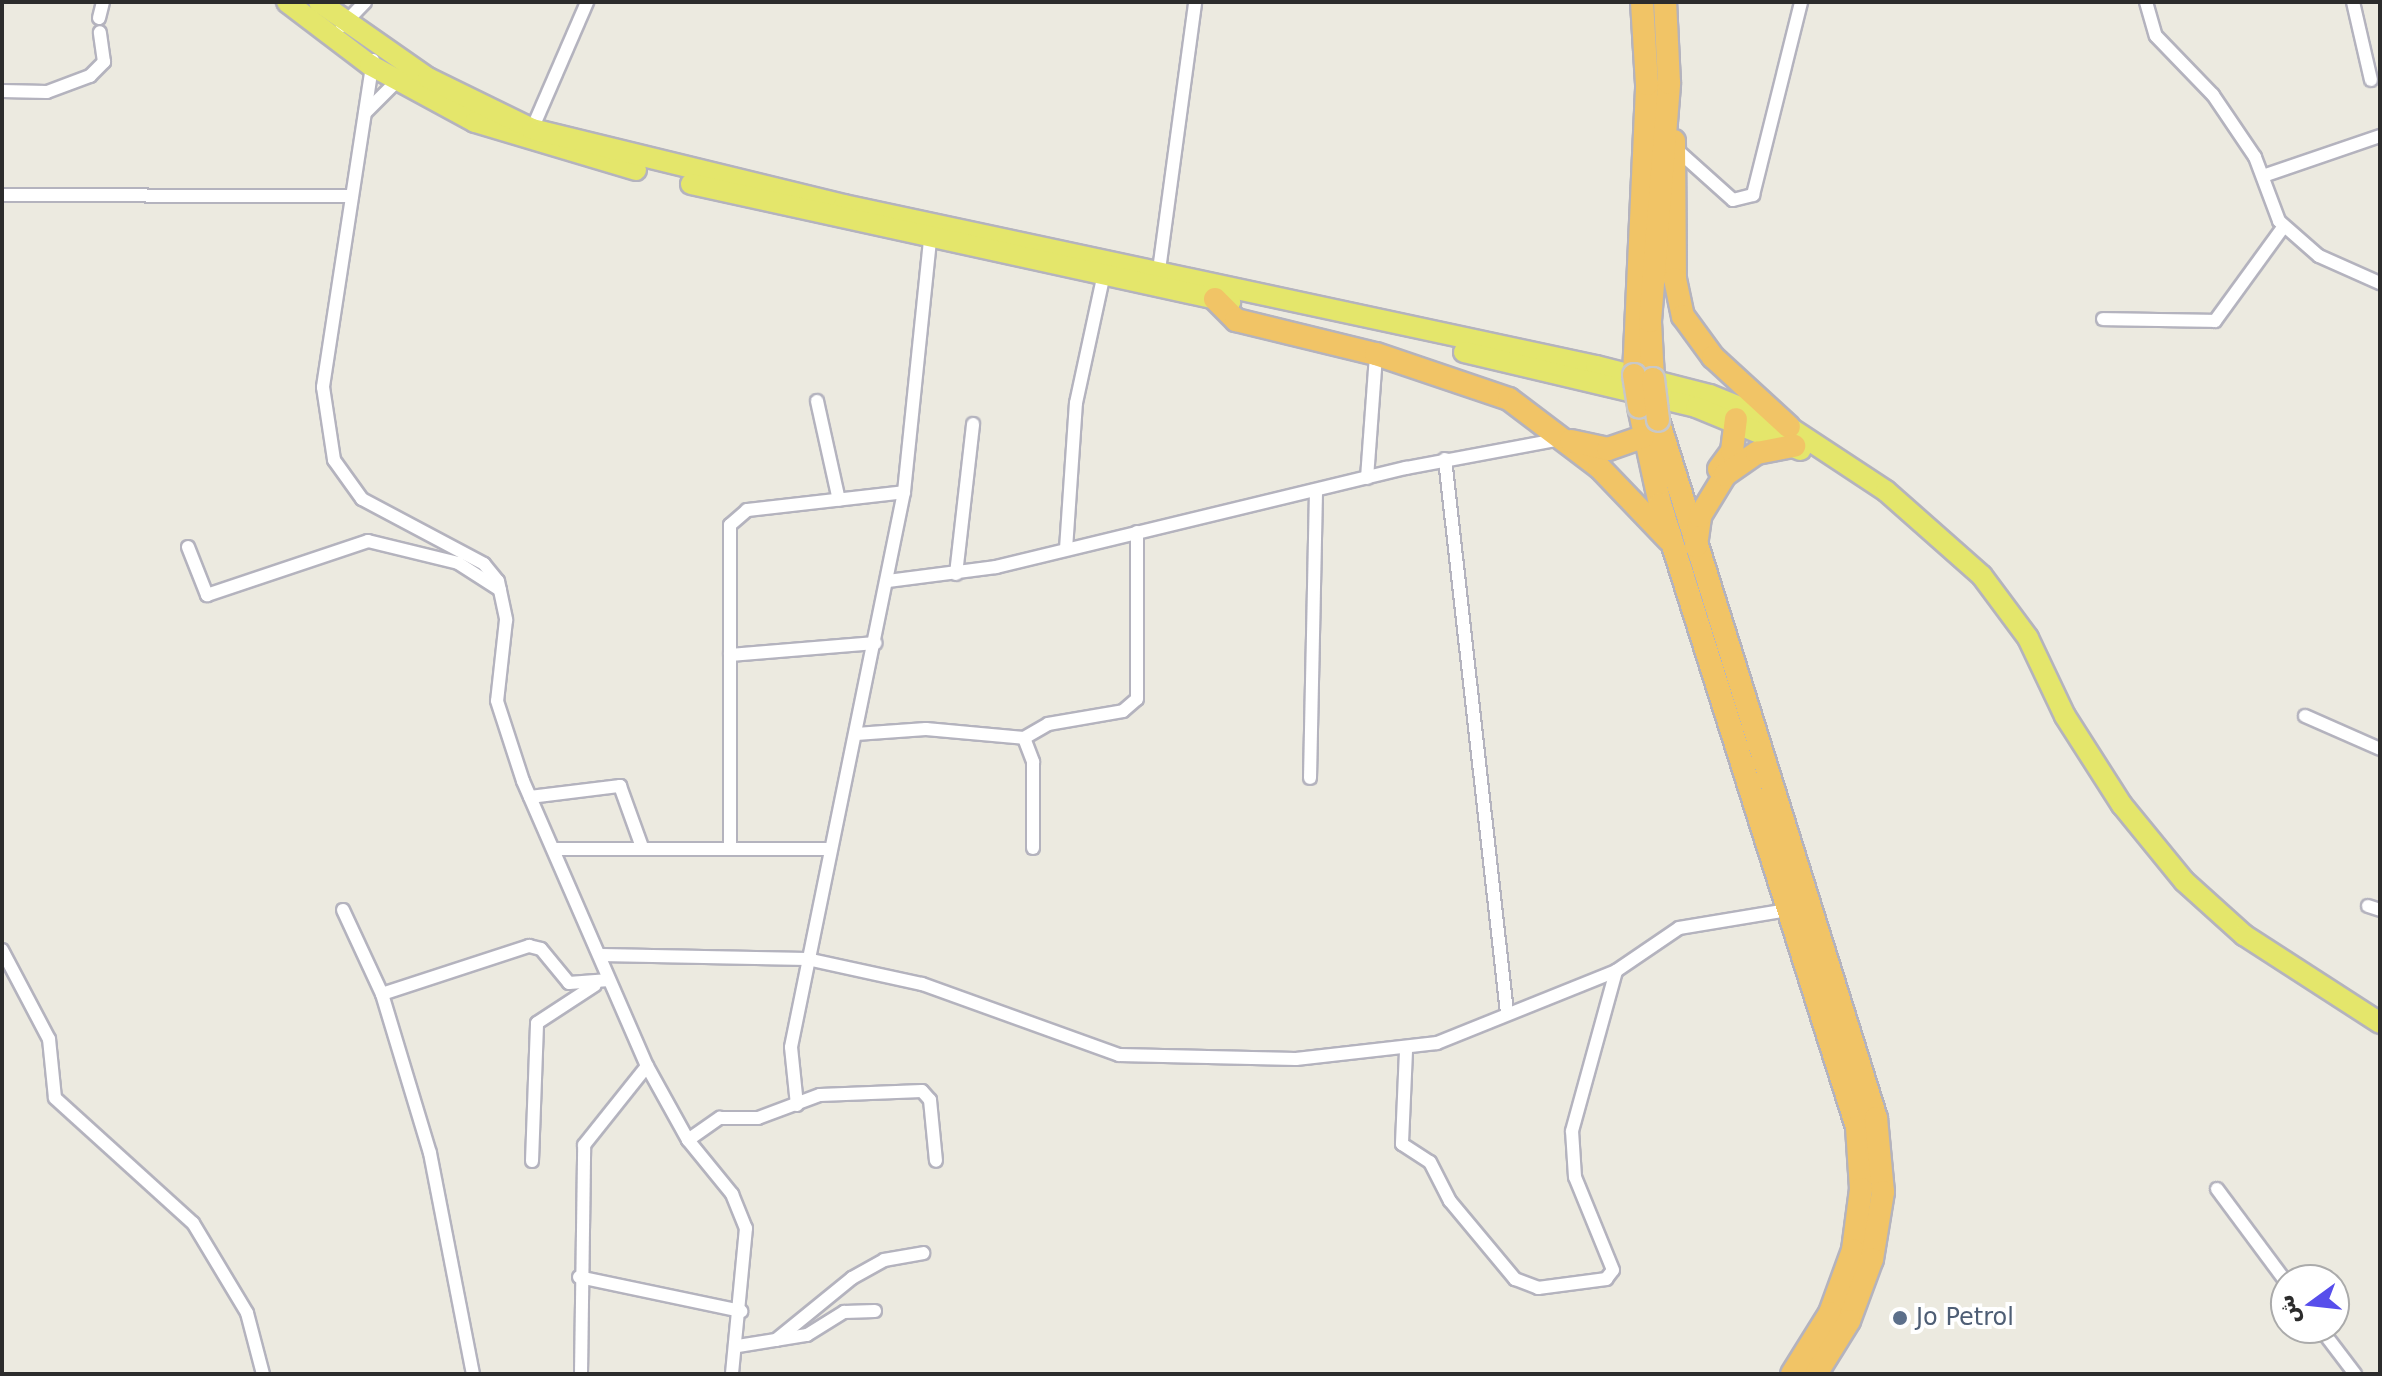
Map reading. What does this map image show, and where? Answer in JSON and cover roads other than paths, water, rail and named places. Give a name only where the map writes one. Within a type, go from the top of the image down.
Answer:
[{"type":"highway","points":[[1642,2],[1647,84],[1644,377],[1695,551],[1847,1009],[1876,1118],[1883,1192],[1863,1291],[1816,1374]]},
{"type":"highway","points":[[1665,2],[1668,103],[1650,321],[1639,407],[1643,437],[1673,544],[1857,1127],[1859,1211],[1844,1279],[1792,1374]]},
{"type":"highway","points":[[1668,103],[1676,149],[1675,279],[1683,316],[1713,357],[1791,436],[1757,453],[1725,475],[1700,516],[1695,551]]},
{"type":"highway","points":[[1217,292],[1236,320],[1376,354],[1509,399],[1564,438],[1673,544]]},
{"type":"highway","points":[[1678,497],[1696,493],[1720,469],[1732,451],[1736,419]]},
{"type":"highway","points":[[1564,438],[1608,449],[1643,437]]},
{"type":"highway","points":[[1824,1015],[1847,1009]]},
{"type":"main road","points":[[287,2],[339,30],[375,56],[529,135]]},
{"type":"main road","points":[[319,2],[339,30]]},
{"type":"main road","points":[[375,56],[398,80],[529,135],[931,231],[1103,278],[1217,292],[1596,366],[1710,395],[1791,436],[1928,531],[1996,593],[2122,805],[2184,881],[2244,935],[2380,1023]]},
{"type":"main road","points":[[931,231],[1159,270],[1217,292],[1736,419],[1791,436]]},
{"type":"street","points":[[2,91],[47,92],[90,76],[104,62],[100,25],[103,2]]},
{"type":"street","points":[[339,30],[365,2]]},
{"type":"street","points":[[529,135],[587,2]]},
{"type":"street","points":[[1159,270],[1195,2]]},
{"type":"street","points":[[1676,149],[1733,200],[1753,195],[1801,2]]},
{"type":"street","points":[[2146,2],[2156,36],[2222,107],[2263,176],[2284,226],[2319,256],[2380,283]]},
{"type":"street","points":[[2353,2],[2371,80]]},
{"type":"street","points":[[375,56],[322,399],[334,460],[362,499],[484,564],[502,592],[497,701],[530,797],[601,955],[603,981],[688,1140],[732,1194],[746,1228],[738,1346],[732,1374]]},
{"type":"street","points":[[365,113],[398,80]]},
{"type":"street","points":[[2263,176],[2380,136]]},
{"type":"street","points":[[2,195],[352,196]]},
{"type":"street","points":[[2103,319],[2215,321],[2284,226]]},
{"type":"street","points":[[797,1105],[791,1047],[830,849],[876,643],[904,492],[931,231]]},
{"type":"street","points":[[1066,549],[1076,403],[1103,278]]},
{"type":"street","points":[[1367,478],[1376,354]]},
{"type":"street","points":[[817,401],[839,500]]},
{"type":"street","points":[[956,574],[973,424]]},
{"type":"street","points":[[888,581],[956,574],[1445,459],[1564,438]]},
{"type":"street","points":[[1445,459],[1507,1013]]},
{"type":"street","points":[[1310,778],[1316,491]]},
{"type":"street","points":[[730,846],[733,520],[747,510],[904,492]]},
{"type":"street","points":[[856,734],[926,729],[1024,738],[1048,724],[1123,711],[1137,699],[1137,532]]},
{"type":"street","points":[[188,547],[207,595],[368,541],[458,563],[502,592]]},
{"type":"street","points":[[730,655],[876,643]]},
{"type":"street","points":[[2305,716],[2380,749]]},
{"type":"street","points":[[1024,738],[1033,762],[1033,848]]},
{"type":"street","points":[[530,797],[620,786],[642,847]]},
{"type":"street","points":[[554,849],[730,846],[830,849]]},
{"type":"street","points":[[343,910],[382,994],[448,1223],[473,1374]]},
{"type":"street","points":[[601,955],[807,959],[922,984],[1134,1058],[1406,1051],[1616,971],[1679,928],[1788,910]]},
{"type":"street","points":[[382,994],[529,946],[541,949],[569,983],[603,981]]},
{"type":"street","points":[[2,950],[49,1039],[55,1098],[193,1223],[247,1313],[263,1374]]},
{"type":"street","points":[[1406,1051],[1402,1144],[1430,1162],[1450,1201],[1515,1279],[1538,1288],[1606,1279],[1613,1270],[1575,1177],[1572,1131],[1616,971]]},
{"type":"street","points":[[532,1161],[537,1023],[603,981]]},
{"type":"street","points":[[581,1374],[579,1277],[584,1145],[647,1066]]},
{"type":"street","points":[[688,1140],[720,1118],[758,1118],[859,1089],[922,1091],[930,1100],[936,1161]]},
{"type":"street","points":[[2217,1189],[2273,1264]]},
{"type":"street","points":[[776,1340],[852,1278],[884,1260],[923,1253]]},
{"type":"street","points":[[579,1277],[741,1311]]},
{"type":"street","points":[[738,1346],[807,1335],[844,1312],[875,1311]]},
{"type":"street","points":[[2332,1344],[2355,1374]]},
{"type":"place","name":"Jo Petrol","points":[[1900,1318]]}]
